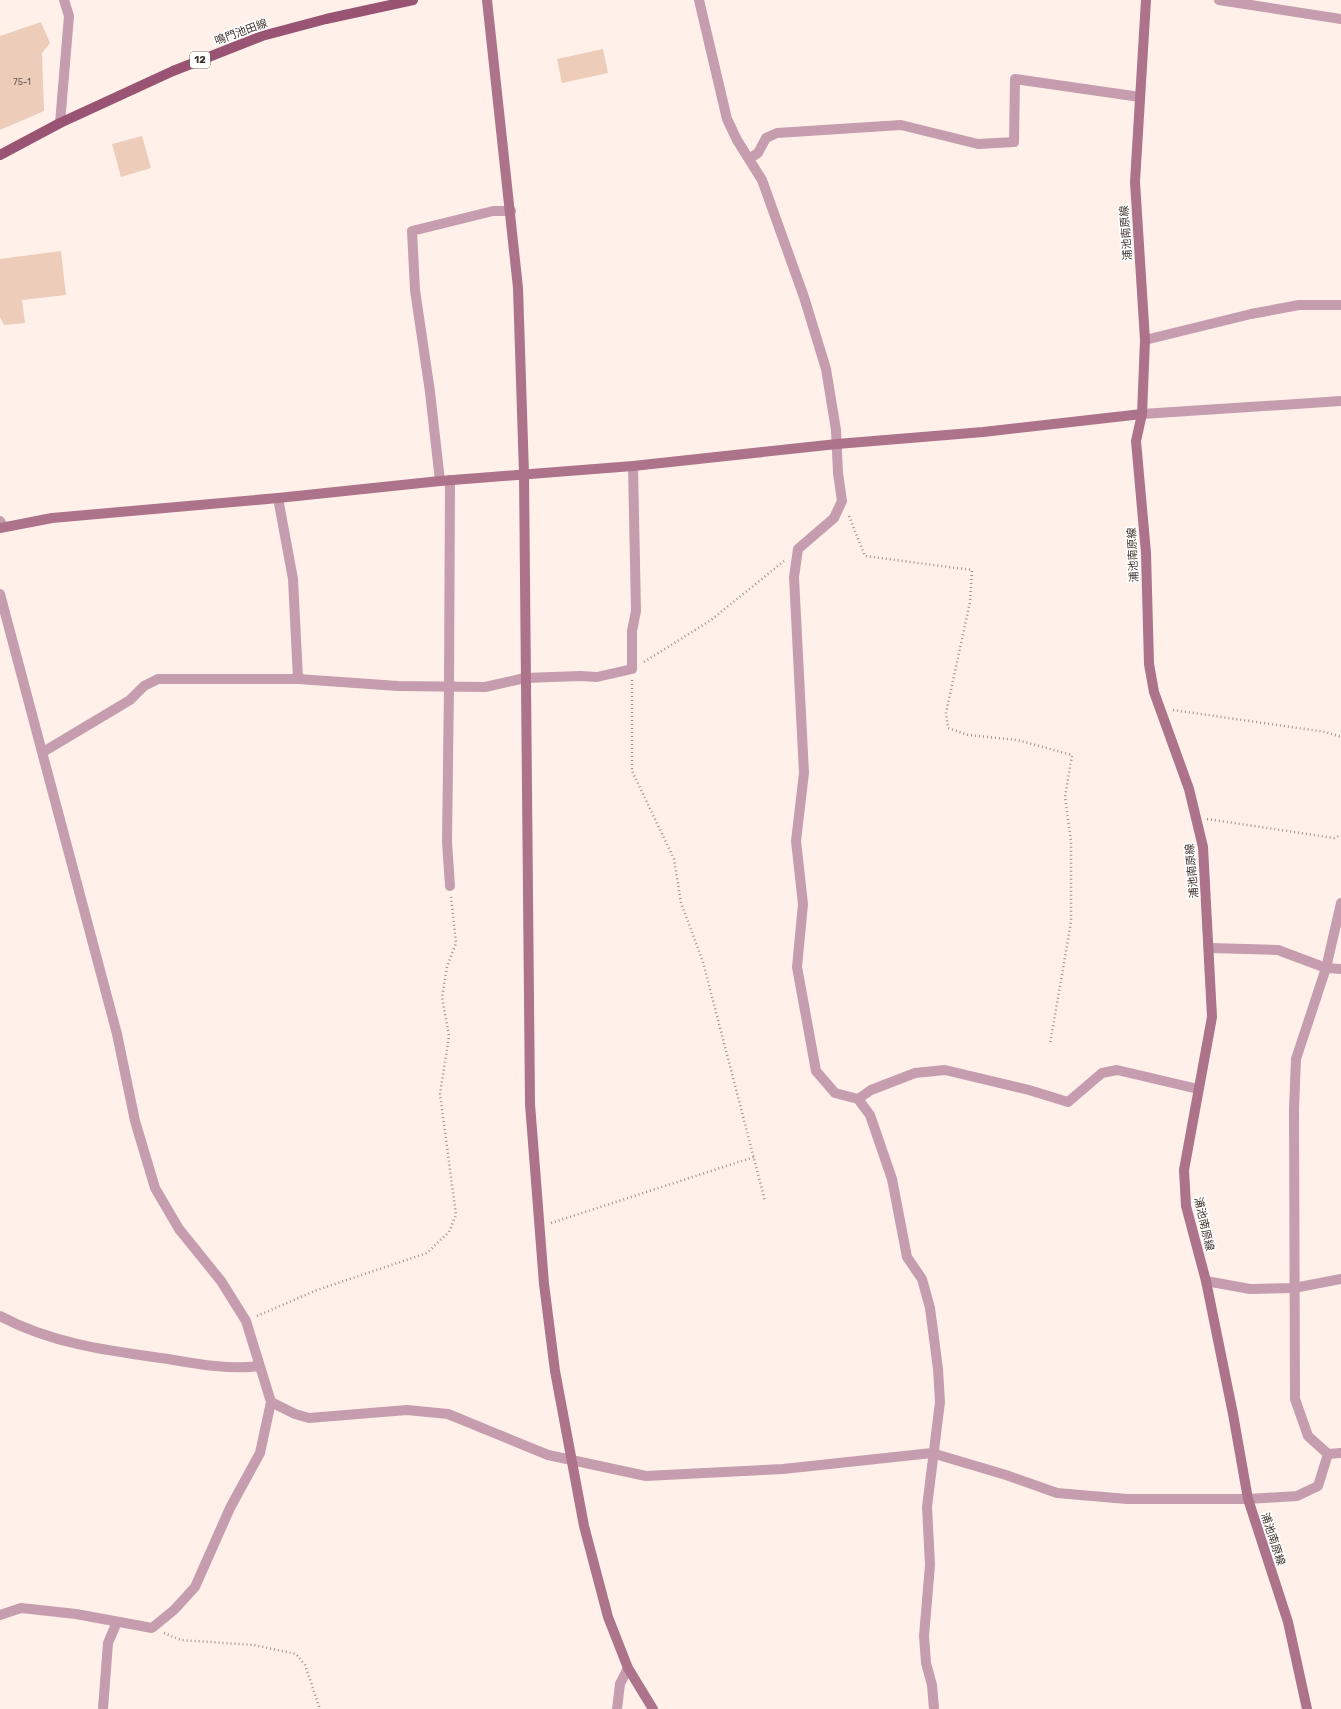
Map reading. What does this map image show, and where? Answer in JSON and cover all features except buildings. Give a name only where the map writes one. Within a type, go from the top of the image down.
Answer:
[{"type":"main road","name":"鳴門池田線","points":[[0,155],[60,124],[173,71],[262,36],[326,18],[413,0]]},
{"type":"street","points":[[60,124],[69,16],[64,0]]},
{"type":"street","points":[[487,0],[511,210],[518,296],[524,474],[530,1104],[538,1226],[555,1370],[584,1526],[608,1617],[628,1668],[653,1709]]},
{"type":"street","points":[[699,0],[727,119],[737,140],[750,158],[762,180],[804,297],[826,369],[836,430],[842,501],[834,518],[798,549],[794,577],[804,773],[796,841],[803,904],[797,967],[816,1071],[836,1093],[858,1099],[870,1115],[892,1179],[907,1257],[922,1279],[930,1308],[938,1369],[940,1402],[932,1453],[927,1507],[930,1565],[924,1636],[926,1663],[932,1685],[934,1709]]},
{"type":"street","name":"浦池南原線","points":[[1146,0],[1135,182],[1145,340],[1142,414],[1136,441],[1146,553],[1149,664],[1154,692],[1189,789],[1203,847],[1210,948],[1212,1017],[1184,1170],[1186,1206],[1206,1281],[1233,1414],[1248,1499],[1288,1622],[1307,1709]]},
{"type":"street","points":[[1219,0],[1341,19]]},
{"type":"street","points":[[750,158],[758,154],[766,138],[777,133],[901,126],[978,144],[1014,142],[1016,79],[1140,97]]},
{"type":"street","points":[[450,886],[447,842],[449,687],[445,481],[415,290],[412,231],[493,212],[511,210]]},
{"type":"street","points":[[1145,340],[1251,314],[1299,305],[1341,306]]},
{"type":"street","points":[[1,525],[52,518],[278,498],[445,481],[633,466],[837,444],[983,432],[1142,414],[1341,401]]},
{"type":"street","points":[[43,752],[130,700],[144,686],[158,679],[298,679],[398,686],[485,687],[526,678],[580,676],[597,677],[632,669],[632,631],[636,611],[633,466]]},
{"type":"street","points":[[278,498],[293,579],[298,679]]},
{"type":"street","points":[[0,594],[117,1034],[135,1121],[156,1188],[179,1229],[221,1281],[246,1321],[258,1366],[271,1402],[260,1453],[230,1508],[195,1587],[174,1610],[152,1628],[76,1614],[20,1608],[0,1615]]},
{"type":"street","points":[[1341,903],[1326,968],[1296,1059],[1294,1288],[1295,1399],[1308,1436],[1328,1454],[1341,1453]]},
{"type":"street","points":[[1210,948],[1278,950],[1326,968],[1341,969]]},
{"type":"street","points":[[858,1099],[871,1090],[915,1073],[945,1070],[1030,1090],[1068,1102],[1102,1073],[1117,1070],[1198,1089]]},
{"type":"street","points":[[1206,1281],[1250,1290],[1294,1288],[1341,1279]]},
{"type":"street","points":[[0,1316],[53,1338],[91,1348],[186,1362],[244,1368],[258,1366]]},
{"type":"street","points":[[271,1402],[295,1414],[309,1418],[407,1410],[448,1414],[548,1455],[646,1476],[784,1470],[932,1453],[1006,1474],[1057,1493],[1127,1499],[1248,1499],[1297,1496],[1318,1486],[1328,1454]]},
{"type":"street","points":[[103,1709],[108,1644],[117,1622]]},
{"type":"street","points":[[617,1709],[620,1684],[628,1668]]},
{"type":"path","points":[[842,501],[865,556],[972,570],[970,602],[946,713],[948,728],[968,735],[1017,740],[1072,755],[1065,797],[1071,841],[1071,922],[1050,1044]]},
{"type":"path","points":[[765,1201],[703,962],[681,903],[674,859],[632,771],[632,669],[711,620],[798,549]]},
{"type":"path","points":[[1160,708],[1326,732],[1341,737]]},
{"type":"path","points":[[1196,817],[1334,838],[1341,835]]},
{"type":"path","points":[[246,1321],[317,1290],[427,1253],[449,1232],[456,1215],[440,1094],[449,1036],[442,997],[447,967],[456,943],[450,886]]},
{"type":"path","points":[[538,1226],[754,1157]]},
{"type":"path","points":[[152,1628],[181,1640],[254,1645],[296,1654],[305,1665],[320,1709]]}]
